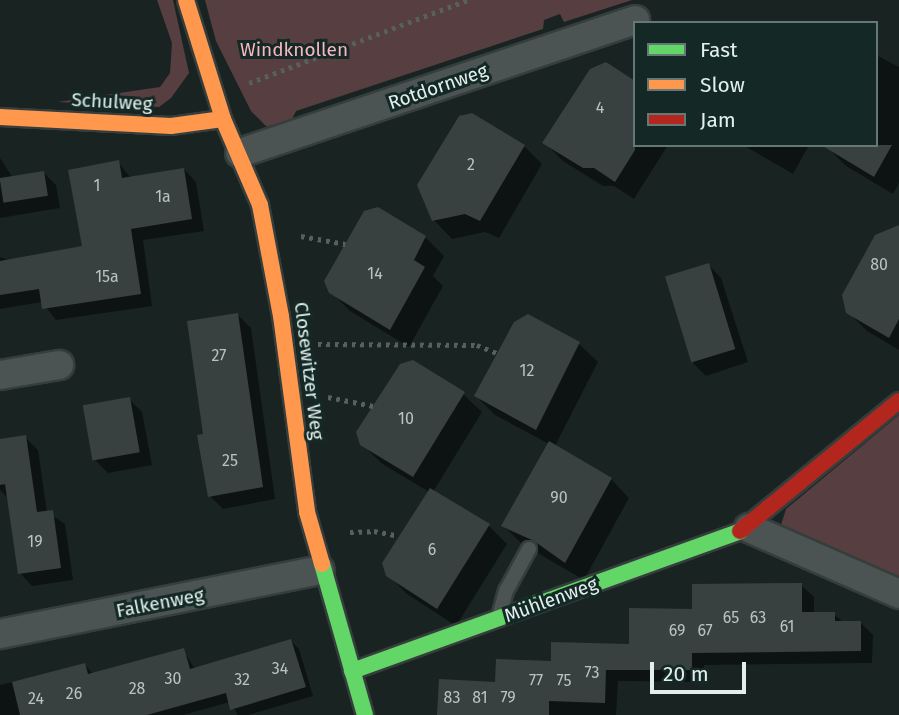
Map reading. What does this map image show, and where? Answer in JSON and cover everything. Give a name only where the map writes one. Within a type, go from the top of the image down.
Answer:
[{"type":"street","name":"Closewitzer Weg","points":[[186,0],[201,37],[214,93],[240,153],[267,235],[307,512],[320,570],[365,715]]},
{"type":"street","name":"Rotdornweg","points":[[240,153],[635,20]]},
{"type":"street","name":"Schulweg","points":[[0,117],[171,126],[223,119]]},
{"type":"street","points":[[0,375],[59,366]]},
{"type":"street","name":"Mühlenweg","points":[[352,671],[749,528],[899,401]]},
{"type":"street","points":[[749,528],[899,594]]},
{"type":"street","name":"Falkenweg","points":[[0,634],[320,570]]},
{"type":"lane","points":[[499,618],[506,591],[529,549]]},
{"type":"path","points":[[214,93],[261,79],[468,0]]},
{"type":"path","points":[[297,235],[345,244]]},
{"type":"path","points":[[315,344],[477,345],[497,353]]},
{"type":"path","points":[[320,397],[373,406]]},
{"type":"path","points":[[342,533],[374,531],[399,536]]},
{"type":"green space","points":[[157,0],[173,0],[189,73],[171,98],[159,107],[58,102],[160,87],[170,73],[172,43]]},
{"type":"green space","name":"Windknollen","points":[[205,0],[632,0],[564,22],[560,14],[544,20],[543,29],[296,111],[289,125],[266,126],[251,111],[216,41]]},
{"type":"green space","points":[[899,415],[899,582],[780,528],[786,509]]},
{"type":"building","points":[[606,62],[633,80],[635,150],[615,182],[594,168],[583,168],[542,143],[590,69]]},
{"type":"building","points":[[472,113],[525,145],[480,221],[465,214],[432,221],[417,185],[459,116]]},
{"type":"building","points":[[892,145],[874,177],[824,147]]},
{"type":"building","points":[[119,160],[122,178],[184,168],[192,219],[131,229],[141,294],[42,309],[39,289],[0,295],[0,261],[82,246],[68,170]]},
{"type":"building","points":[[44,171],[48,196],[3,203],[0,178]]},
{"type":"building","points":[[378,207],[426,236],[414,260],[425,267],[390,330],[329,293],[324,281],[364,211]]},
{"type":"building","points":[[899,225],[899,319],[889,338],[846,313],[842,295],[875,235]]},
{"type":"building","points":[[709,263],[735,349],[691,363],[665,276]]},
{"type":"building","points":[[238,313],[263,487],[208,497],[197,435],[203,434],[187,321]]},
{"type":"building","points":[[528,314],[580,342],[536,430],[474,396],[514,322]]},
{"type":"building","points":[[413,360],[465,392],[413,477],[360,445],[356,432],[400,364]]},
{"type":"building","points":[[130,397],[140,452],[92,460],[83,405]]},
{"type":"building","points":[[26,435],[37,512],[53,510],[61,568],[18,574],[5,484],[0,485],[0,439]]},
{"type":"building","points":[[549,441],[612,478],[565,563],[534,541],[501,526]]},
{"type":"building","points":[[430,488],[490,524],[437,609],[386,576],[382,563]]},
{"type":"building","points":[[802,583],[802,612],[835,612],[835,621],[861,621],[861,651],[692,653],[692,670],[606,670],[605,703],[549,701],[549,715],[437,715],[439,679],[495,682],[496,659],[551,661],[551,642],[629,644],[629,608],[692,609],[692,584]]},
{"type":"building","points":[[291,639],[306,687],[230,710],[226,693],[147,715],[20,715],[12,682],[85,663],[88,674],[184,648],[190,669]]},
{"type":"traffic: fast","points":[[352,671],[740,531]]},
{"type":"traffic: fast","points":[[322,564],[365,715]]},
{"type":"traffic: slow","points":[[186,0],[223,119],[260,205],[281,316],[307,512],[322,564]]},
{"type":"traffic: slow","points":[[0,117],[171,126],[223,119]]},
{"type":"traffic: jam","points":[[740,531],[899,401]]}]
